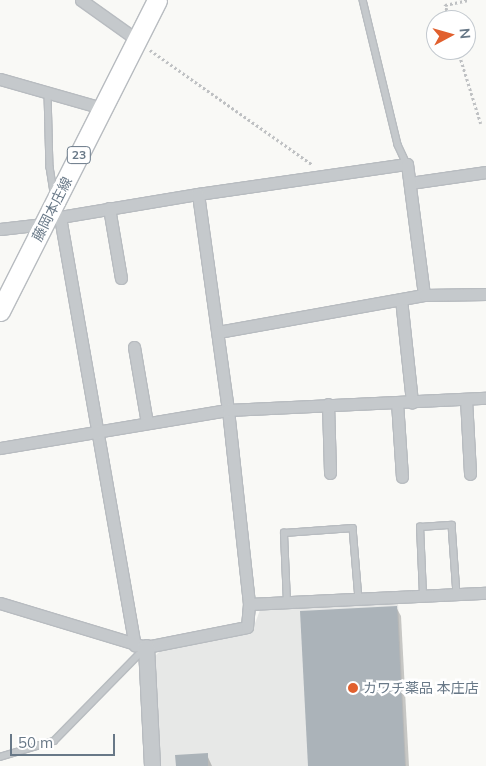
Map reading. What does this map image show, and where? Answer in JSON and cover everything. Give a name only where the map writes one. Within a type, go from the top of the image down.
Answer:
[{"type":"main road","name":"藤岡本庄線","points":[[0,311],[53,213],[102,108],[157,0]]},
{"type":"street","points":[[81,0],[137,40]]},
{"type":"street","points":[[0,79],[102,108]]},
{"type":"street","points":[[0,229],[53,213],[109,208],[407,164],[424,296]]},
{"type":"street","points":[[410,183],[486,172]]},
{"type":"street","points":[[0,603],[140,646],[247,627],[249,604],[228,410],[198,194]]},
{"type":"street","points":[[109,208],[121,278]]},
{"type":"street","points":[[53,213],[140,646],[152,766]]},
{"type":"street","points":[[218,332],[401,299],[424,296],[486,294]]},
{"type":"street","points":[[401,299],[412,402]]},
{"type":"street","points":[[134,347],[146,422]]},
{"type":"street","points":[[0,448],[96,430],[228,410],[486,398]]},
{"type":"street","points":[[466,399],[470,474]]},
{"type":"street","points":[[397,402],[402,477]]},
{"type":"street","points":[[328,404],[330,473]]},
{"type":"street","points":[[249,604],[486,593]]},
{"type":"lane","points":[[363,0],[398,145],[407,164]]},
{"type":"lane","points":[[48,93],[53,213]]},
{"type":"lane","points":[[423,595],[420,527],[452,525],[457,595]]},
{"type":"lane","points":[[287,603],[284,533],[353,528],[359,599]]},
{"type":"lane","points":[[0,757],[54,741],[140,646]]},
{"type":"path","points":[[446,10],[445,5],[469,0]]},
{"type":"path","points":[[137,40],[328,175]]},
{"type":"path","points":[[461,60],[481,124]]},
{"type":"shaded area","points":[[398,602],[406,766],[161,766],[155,656],[163,648],[251,634],[260,610]]},
{"type":"building","name":"カワチ薬品 本庄店","points":[[397,606],[405,766],[308,766],[300,611]]},
{"type":"building","points":[[208,753],[208,766],[176,766],[175,755]]},
{"type":"place","name":"カワチ薬品 本庄店","points":[[353,688]]}]
